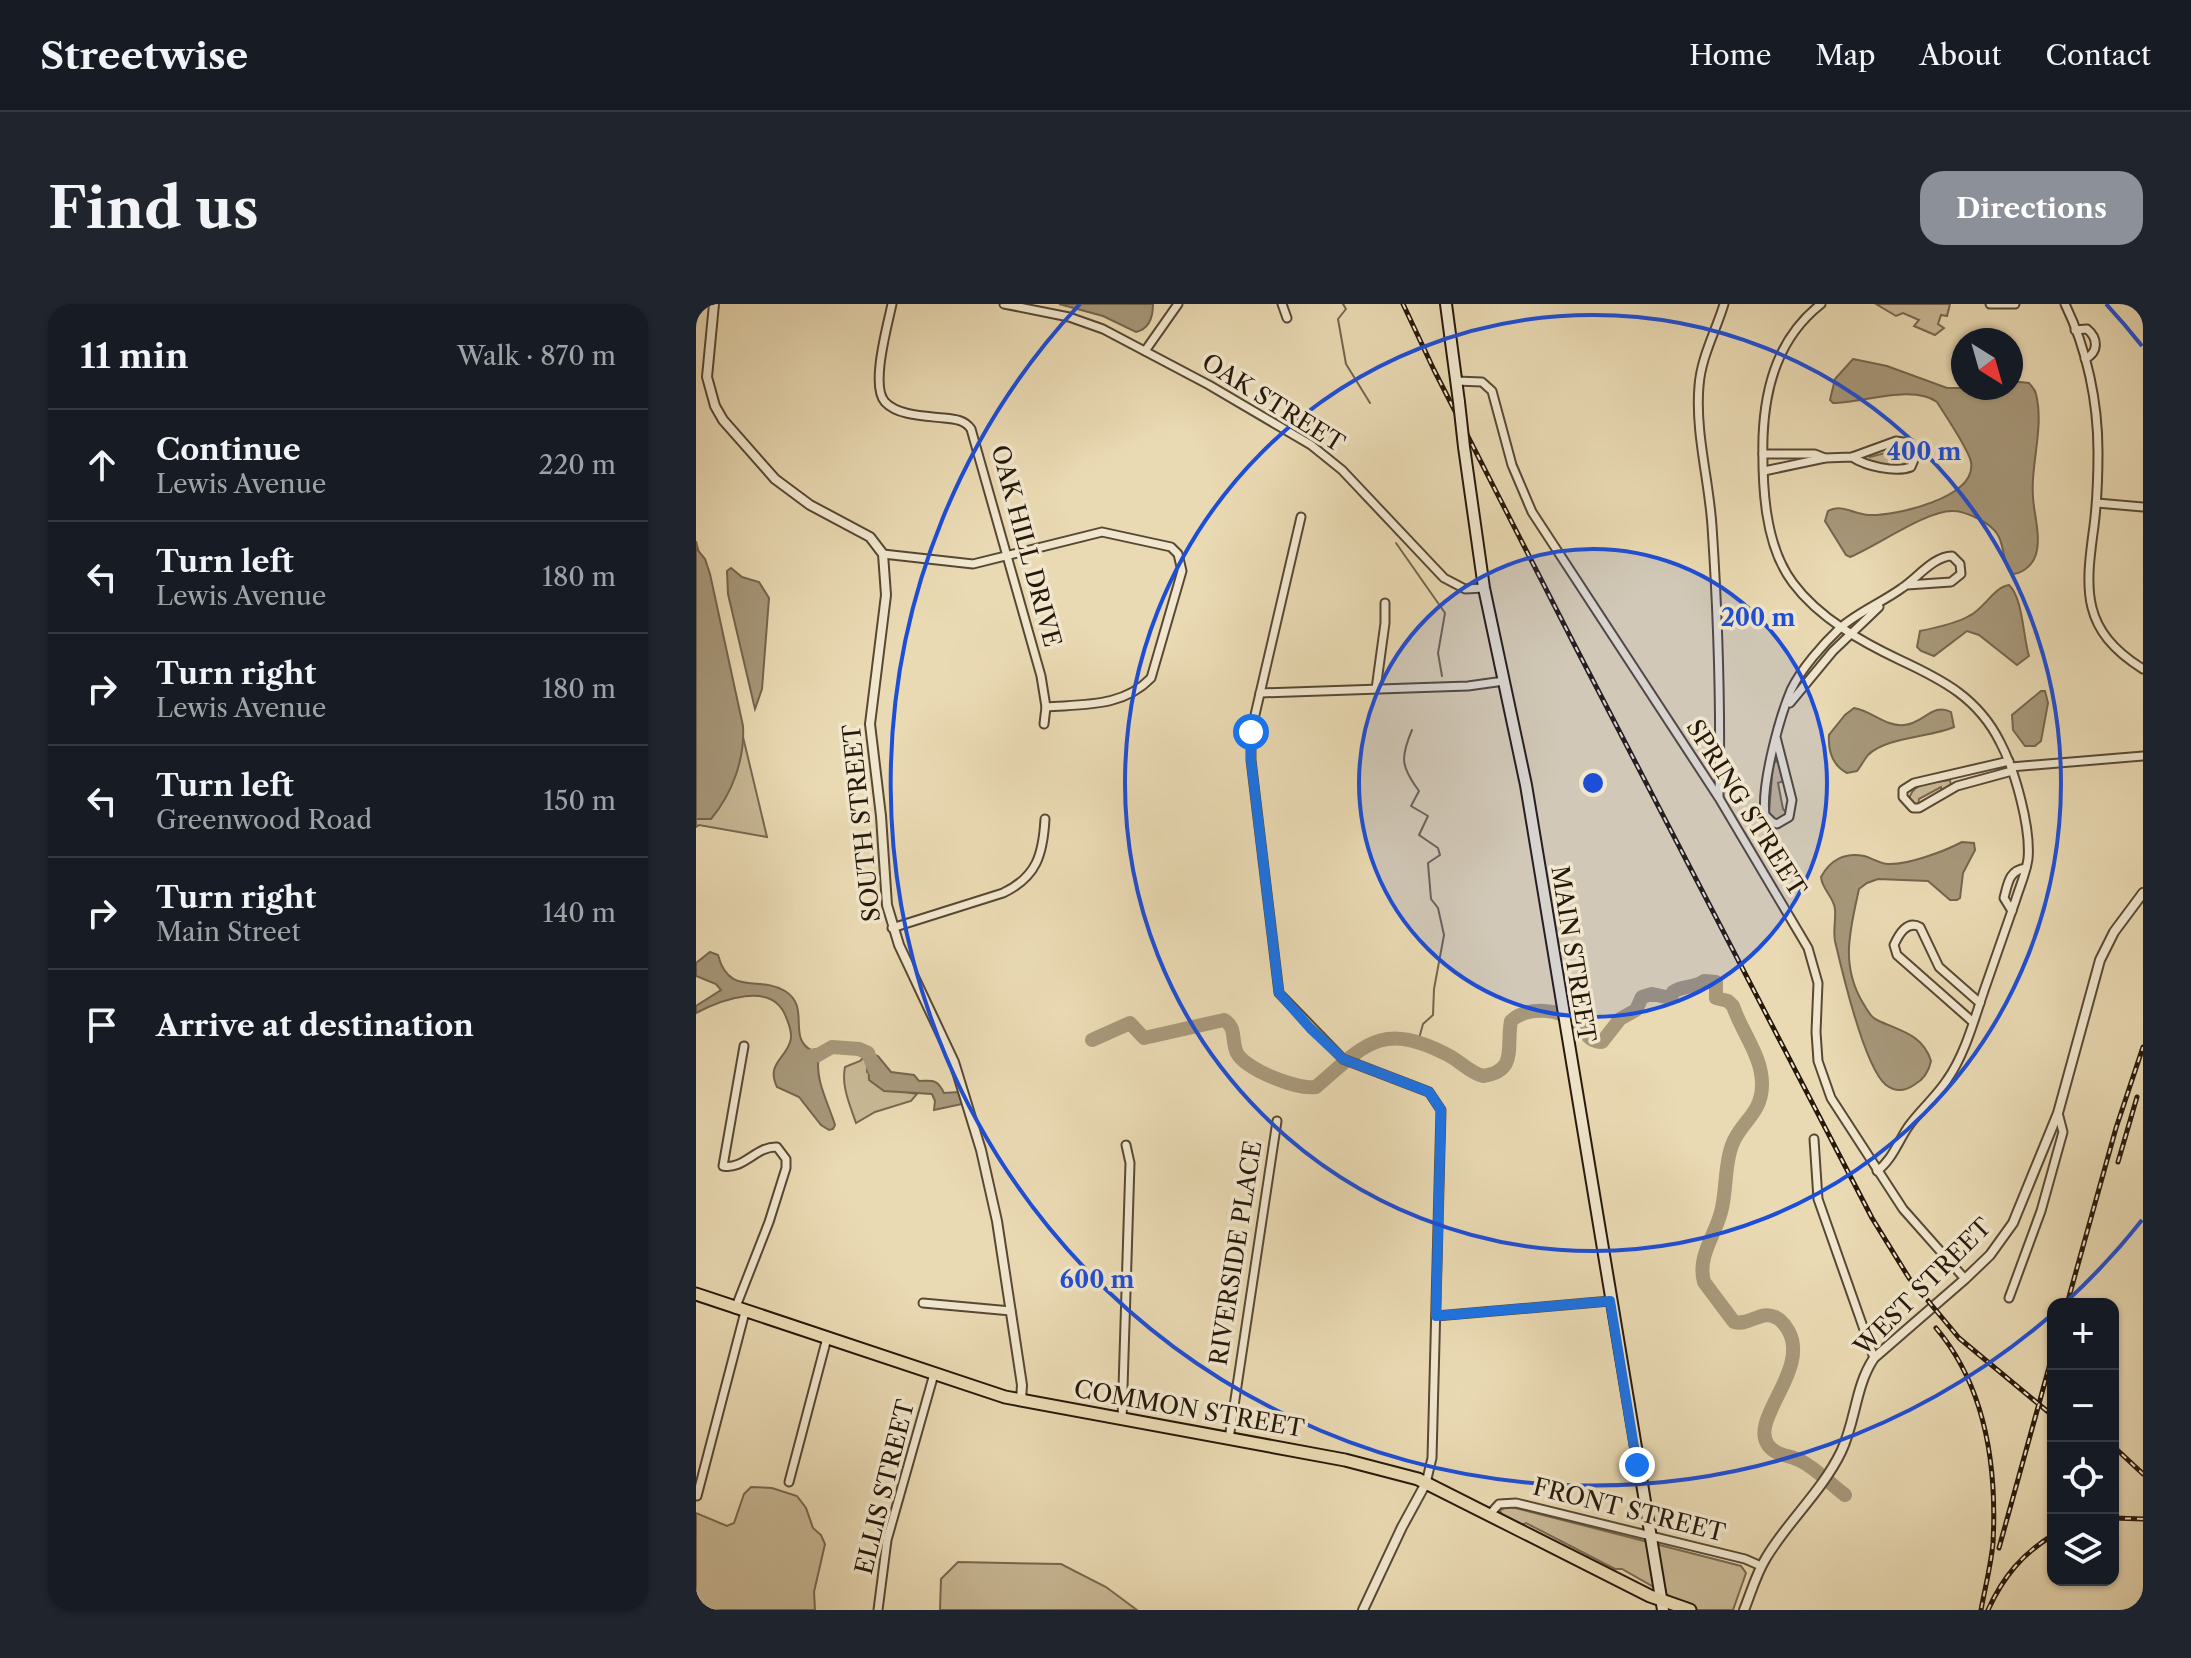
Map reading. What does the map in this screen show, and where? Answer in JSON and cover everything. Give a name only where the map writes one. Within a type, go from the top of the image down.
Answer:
[{"type":"main road","name":"MAIN STREET","points":[[1446,304],[1484,588],[1524,774],[1662,1605]]},
{"type":"main road","name":"COMMON STREET","points":[[696,1294],[893,1361],[1021,1400],[1345,1460],[1426,1483],[1662,1605],[1690,1610]]},
{"type":"street","points":[[714,304],[707,377],[715,406],[723,420],[775,479],[810,505],[870,537],[883,554],[973,564],[1102,532],[1171,547],[1181,563],[1164,638],[1151,678],[1141,689],[1114,701],[1046,707]]},
{"type":"street","name":"OAK HILL DRIVE","points":[[892,304],[879,375],[881,395],[884,401],[898,410],[958,419],[968,424],[977,442],[1041,676],[1046,707],[1044,724]]},
{"type":"street","name":"OAK STREET","points":[[1004,304],[1103,329],[1325,455],[1444,578],[1465,589],[1484,588]]},
{"type":"street","points":[[1145,351],[1178,304]]},
{"type":"street","points":[[1282,304],[1287,318]]},
{"type":"street","points":[[1719,798],[1720,678],[1712,523],[1699,384],[1705,355],[1724,304]]},
{"type":"street","points":[[1821,304],[1795,330],[1775,366],[1767,397],[1764,471],[1769,519],[1783,569],[1798,590],[1850,634],[1934,675],[1967,697],[1990,724],[2010,766],[2028,839],[2026,868],[2012,911],[1973,1022],[1948,1079],[1877,1171]]},
{"type":"street","points":[[1990,304],[2015,304]]},
{"type":"street","points":[[2065,304],[2085,359],[2095,412],[2097,503],[2088,569],[2090,604],[2098,627],[2111,644],[2143,669]]},
{"type":"street","points":[[2075,330],[2087,329],[2095,338],[2093,354],[2085,359]]},
{"type":"street","name":"SPRING STREET","points":[[1456,381],[1482,382],[1492,391],[1512,465],[1532,512],[1719,798],[1814,960],[1818,983],[1816,1032],[1820,1072],[1831,1098],[1903,1209],[1965,1279]]},
{"type":"street","points":[[1764,471],[1825,458],[1852,457],[1896,441],[1910,443],[1916,455],[1911,467],[1902,470],[1852,457]]},
{"type":"street","points":[[1763,454],[1815,454],[1825,458]]},
{"type":"street","points":[[2097,503],[2143,507]]},
{"type":"street","points":[[1301,517],[1251,732],[1251,760],[1279,993],[1310,1028],[1346,1060],[1429,1092],[1441,1110],[1432,1458],[1426,1483],[1363,1610]]},
{"type":"street","name":"SOUTH STREET","points":[[883,554],[886,595],[870,724],[887,905],[892,928],[946,1045],[964,1092],[990,1183],[1022,1385],[1021,1400]]},
{"type":"street","points":[[1776,737],[1792,800],[1789,817],[1777,824],[1768,819],[1764,809],[1776,737],[1797,679],[1841,627],[1946,556],[1957,558],[1960,564],[1961,574],[1951,582],[1907,585]]},
{"type":"street","points":[[1786,708],[1850,634],[1891,596]]},
{"type":"street","points":[[1376,689],[1385,603]]},
{"type":"street","points":[[1260,693],[1468,686],[1504,681]]},
{"type":"street","points":[[2010,766],[1957,786],[1919,808],[1913,808],[1903,797],[1907,786],[1954,775],[2010,766],[2143,756]]},
{"type":"street","points":[[1954,775],[1957,786]]},
{"type":"street","points":[[892,928],[1003,893],[1020,884],[1040,858],[1045,819]]},
{"type":"street","name":"WEST STREET","points":[[1744,1610],[1761,1566],[1820,1485],[1846,1440],[1864,1375],[1874,1358],[1990,1255],[2013,1223],[2058,1113],[2100,960],[2114,932],[2143,893]]},
{"type":"street","points":[[1973,1022],[1897,955],[1894,945],[1899,933],[1908,926],[1920,927],[1939,967],[1980,1003]]},
{"type":"street","points":[[697,1496],[740,1310],[786,1168],[777,1147],[766,1146],[736,1166],[723,1166],[744,1046]]},
{"type":"street","points":[[2009,1298],[2041,1211],[2063,1132],[2058,1113]]},
{"type":"street","name":"RIVERSIDE PLACE","points":[[1229,1439],[1277,1121]]},
{"type":"street","points":[[1814,1139],[1818,1199],[1874,1358]]},
{"type":"street","points":[[1122,1420],[1130,1163],[1126,1145]]},
{"type":"street","points":[[1436,1316],[1610,1301]]},
{"type":"street","points":[[923,1303],[1011,1311]]},
{"type":"street","points":[[789,1482],[827,1338]]},
{"type":"street","name":"ELLIS STREET","points":[[878,1610],[887,1540],[934,1374]]},
{"type":"street","name":"FRONT STREET","points":[[1490,1514],[1499,1504],[1516,1503],[1745,1559],[1761,1566]]},
{"type":"shaded area","points":[[1059,304],[1153,304],[1149,322],[1136,332],[1103,316]]},
{"type":"shaded area","points":[[1876,304],[1950,304],[1947,316],[1941,315],[1938,324],[1944,328],[1935,335],[1914,326],[1919,320],[1903,313],[1896,316]]},
{"type":"shaded area","points":[[1853,359],[1887,366],[1951,388],[1951,400],[2023,400],[2023,382],[2029,383],[2036,394],[2039,422],[2033,479],[2038,545],[2028,567],[2011,574],[1999,538],[1992,528],[1974,516],[1953,511],[1930,516],[1850,557],[1846,555],[1825,521],[1828,511],[1838,508],[1881,514],[1932,502],[1961,486],[1969,475],[1971,462],[1937,402],[1927,397],[1901,394],[1833,403],[1830,400],[1835,379]]},
{"type":"shaded area","points":[[1899,444],[1909,447],[1914,458],[1906,466],[1881,464],[1858,457],[1870,451],[1870,457],[1897,450]]},
{"type":"shaded area","points":[[696,541],[767,837],[696,827]]},
{"type":"shaded area","points":[[696,548],[705,559],[710,574],[743,726],[742,751],[736,776],[711,819],[696,819]]},
{"type":"shaded area","points":[[731,568],[742,577],[759,582],[769,598],[762,689],[755,709],[728,594],[727,571]]},
{"type":"shaded area","points":[[2009,585],[2020,608],[2029,656],[2017,665],[1979,635],[1967,631],[1934,656],[1917,647],[1920,631],[1969,616]]},
{"type":"shaded area","points":[[2045,691],[2048,703],[2041,741],[2035,746],[2025,746],[2013,730],[2012,715]]},
{"type":"shaded area","points":[[1854,708],[1897,725],[1911,724],[1933,711],[1945,710],[1951,712],[1954,727],[1886,744],[1868,755],[1857,771],[1847,773],[1832,757],[1829,735]]},
{"type":"shaded area","points":[[1780,762],[1786,780],[1778,783],[1783,809],[1787,813],[1786,817],[1776,820],[1769,813],[1773,764]]},
{"type":"shaded area","points":[[1950,780],[1951,787],[1942,793],[1941,787],[1919,799],[1918,807],[1909,800],[1919,786]]},
{"type":"shaded area","points":[[1962,842],[1974,843],[1975,850],[1963,873],[1960,898],[1957,900],[1950,900],[1928,881],[1878,879],[1859,889],[1849,947],[1851,975],[1856,989],[1876,1020],[1917,1040],[1931,1061],[1925,1075],[1917,1083],[1896,1090],[1886,1085],[1878,1075],[1862,1039],[1835,941],[1834,906],[1821,877],[1829,866],[1844,856],[1864,856],[1882,863],[1896,864],[1926,857]]},
{"type":"shaded area","points":[[710,952],[718,955],[723,968],[737,981],[775,987],[793,998],[797,1005],[800,1038],[811,1050],[823,1048],[824,1053],[819,1057],[819,1074],[835,1125],[833,1129],[821,1125],[799,1097],[777,1087],[775,1067],[788,1048],[791,1036],[779,1006],[770,999],[745,996],[696,1013],[696,1006],[721,990],[716,984],[696,976],[696,963]]},
{"type":"shaded area","points":[[868,1053],[867,1072],[900,1091],[917,1094],[911,1101],[875,1112],[856,1123],[845,1088],[845,1067],[860,1061]]},
{"type":"shaded area","points":[[868,1053],[878,1056],[891,1072],[914,1075],[919,1081],[934,1081],[944,1093],[958,1092],[962,1104],[934,1110],[932,1094],[884,1091],[869,1080]]},
{"type":"shaded area","points":[[751,1487],[772,1488],[797,1496],[806,1508],[813,1528],[821,1535],[825,1544],[814,1592],[815,1610],[696,1610],[696,1513],[727,1526],[734,1523],[744,1494]]},
{"type":"shaded area","points":[[1508,1506],[1741,1566],[1746,1573],[1733,1610],[1673,1610],[1671,1597],[1622,1569],[1615,1569],[1526,1523],[1522,1525],[1502,1515],[1500,1510]]},
{"type":"shaded area","points":[[958,1562],[1061,1564],[1106,1587],[1137,1610],[940,1610],[941,1579]]},
{"type":"waterway","points":[[1343,304],[1346,309],[1338,319],[1346,364],[1370,403]]},
{"type":"waterway","points":[[1396,543],[1445,613],[1438,653],[1442,676]]},
{"type":"waterway","points":[[1412,730],[1404,762],[1419,791],[1411,806],[1428,816],[1419,835],[1438,848],[1440,855],[1428,863],[1431,899],[1438,908],[1444,935],[1434,989],[1433,1015],[1423,1024],[1418,1042]]},
{"type":"waterway","points":[[1092,1040],[1130,1023],[1144,1038],[1224,1020],[1231,1026],[1235,1048],[1242,1059],[1273,1078],[1297,1085],[1316,1087],[1361,1049],[1389,1039],[1423,1044],[1483,1076],[1494,1073],[1506,1063],[1511,1021],[1518,1016],[1535,1011],[1553,1012],[1570,1019],[1590,1038],[1602,1042],[1620,1019],[1636,1010],[1642,997],[1652,994],[1671,998],[1673,992],[1681,988],[1704,981],[1716,982],[1716,998],[1733,1006],[1756,1055],[1762,1086],[1758,1104],[1729,1153],[1721,1212],[1703,1263],[1704,1282],[1734,1322],[1770,1315],[1786,1326],[1793,1345],[1792,1361],[1766,1422],[1764,1434],[1768,1445],[1775,1451],[1807,1464],[1845,1495]]},
{"type":"waterway","points":[[807,1057],[832,1047],[859,1049],[868,1053],[875,1070]]},
{"type":"railway","points":[[1403,304],[1573,642],[1872,1218],[1909,1278],[1959,1338],[2047,1411]]},
{"type":"railway","points":[[2069,1298],[2116,1128],[2143,1047]]},
{"type":"railway","points":[[2118,1162],[2137,1097]]},
{"type":"railway","points":[[1936,1328],[1967,1376],[1985,1430],[1990,1458],[1993,1543],[1981,1610]]},
{"type":"railway","points":[[1999,1548],[2048,1370]]},
{"type":"railway","points":[[2119,1452],[2143,1474]]},
{"type":"railway","points":[[2119,1518],[2143,1519]]},
{"type":"railway","points":[[1988,1610],[2014,1567],[2047,1539]]},
{"type":"route","points":[[1251,732],[1251,760],[1279,993],[1343,1059],[1429,1092],[1441,1110],[1436,1316],[1610,1301],[1637,1465]]}]
